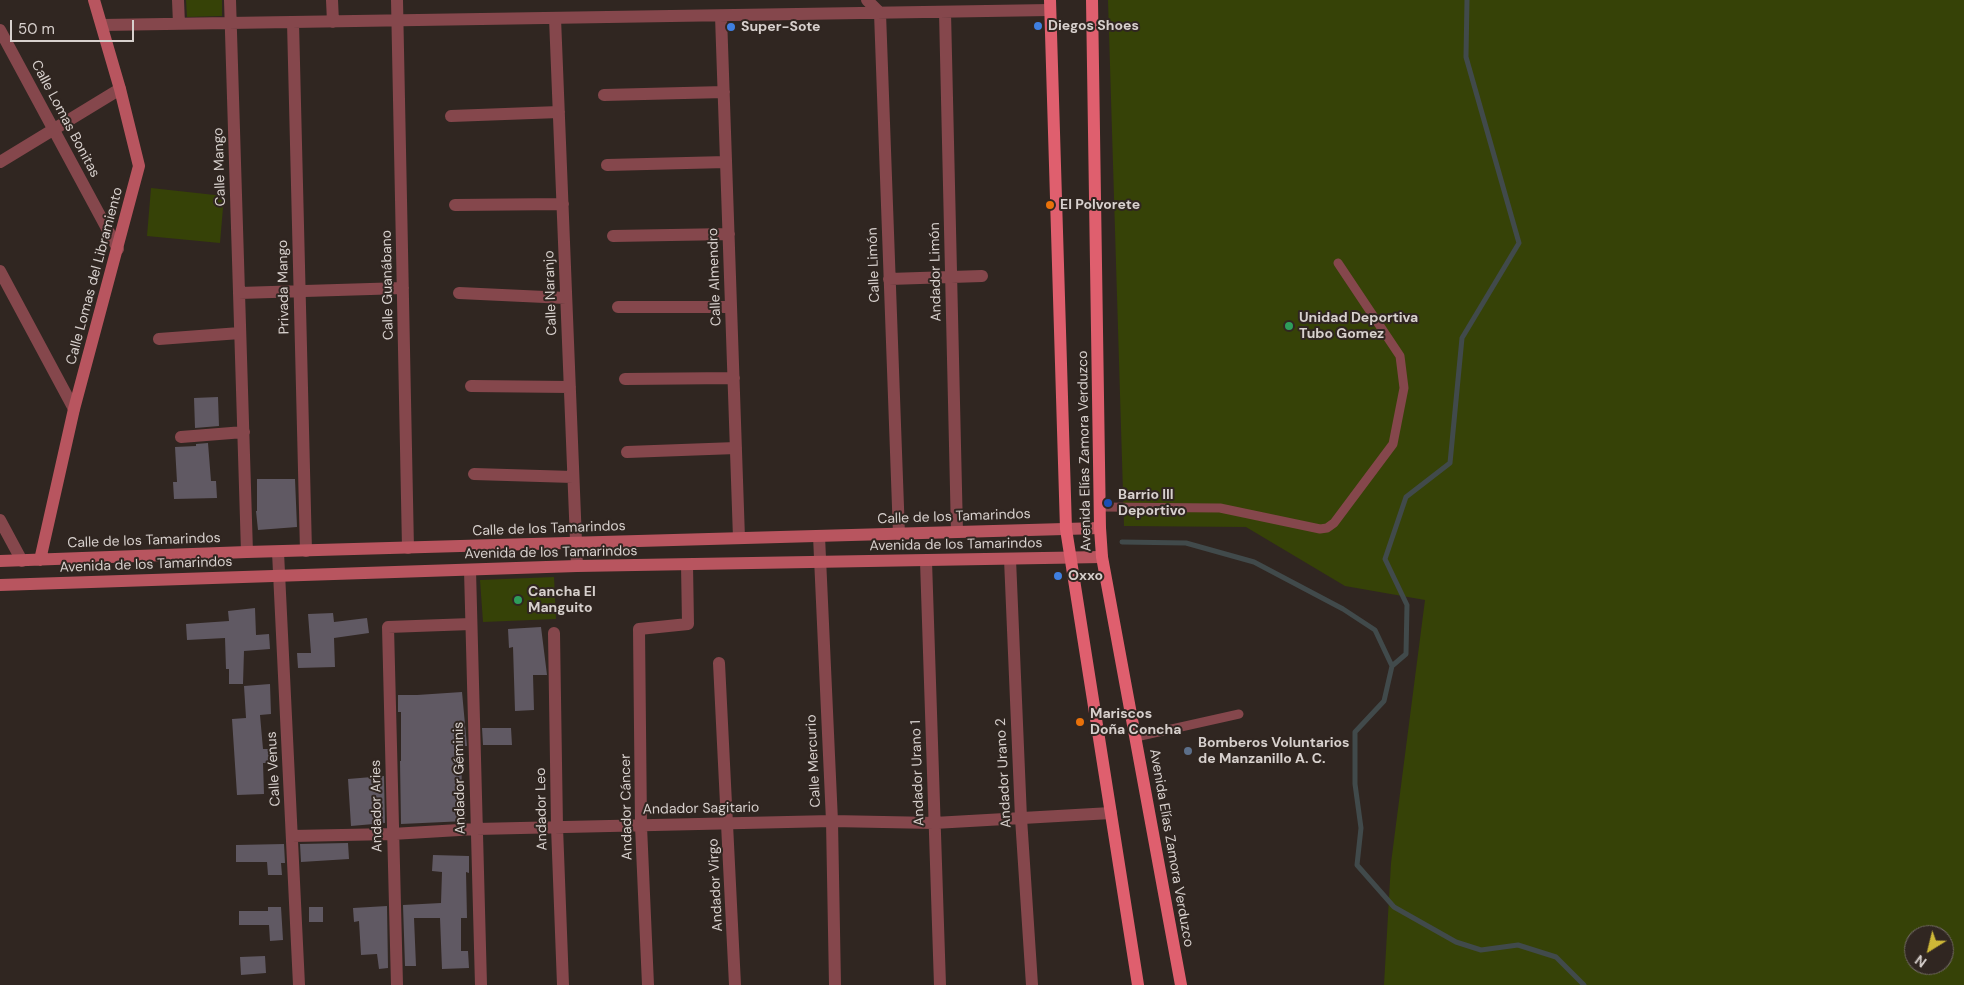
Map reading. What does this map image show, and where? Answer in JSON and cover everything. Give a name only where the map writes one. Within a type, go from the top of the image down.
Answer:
[{"type":"main road","name":"Avenida Elías Zamora Verduzco","points":[[1092,0],[1102,557],[1181,985]]},
{"type":"main road","name":"Avenida Elías Zamora Verduzco","points":[[1050,5],[1066,529],[1138,985]]},
{"type":"street","name":"Calle Lomas del Libramiento","points":[[40,560],[74,408],[139,166],[120,90],[94,0]]},
{"type":"street","points":[[178,0],[179,24]]},
{"type":"street","name":"Calle Mango","points":[[230,0],[247,552]]},
{"type":"street","points":[[332,0],[333,22]]},
{"type":"street","points":[[397,0],[398,20]]},
{"type":"street","points":[[867,0],[880,13]]},
{"type":"street","points":[[102,25],[945,12],[964,6],[1050,5]]},
{"type":"street","name":"Andador Limón","points":[[945,12],[957,532]]},
{"type":"street","name":"Calle Limón","points":[[880,13],[899,534]]},
{"type":"street","name":"Calle Almendro","points":[[721,16],[739,538]]},
{"type":"street","name":"Calle Naranjo","points":[[555,18],[576,566]]},
{"type":"street","name":"Calle Guanábano","points":[[398,20],[408,548]]},
{"type":"street","name":"Privada Mango","points":[[292,22],[306,551]]},
{"type":"street","name":"Calle Lomas Bonitas","points":[[0,30],[118,249]]},
{"type":"street","points":[[0,162],[120,90]]},
{"type":"street","points":[[604,95],[724,92]]},
{"type":"street","points":[[451,116],[559,112]]},
{"type":"street","points":[[607,164],[726,162]]},
{"type":"street","points":[[455,204],[562,204]]},
{"type":"street","points":[[613,236],[729,234]]},
{"type":"street","points":[[0,271],[74,408]]},
{"type":"street","points":[[889,279],[982,276]]},
{"type":"street","points":[[239,293],[403,288]]},
{"type":"street","points":[[459,293],[566,298]]},
{"type":"street","points":[[618,306],[731,307]]},
{"type":"street","points":[[159,339],[240,334]]},
{"type":"street","points":[[625,379],[734,378]]},
{"type":"street","points":[[471,386],[570,387]]},
{"type":"street","points":[[181,437],[244,432]]},
{"type":"street","points":[[627,452],[736,448]]},
{"type":"street","points":[[474,474],[573,478]]},
{"type":"street","points":[[0,520],[22,561]]},
{"type":"street","name":"Calle de los Tamarindos","points":[[0,561],[247,552],[1100,528]]},
{"type":"street","name":"Calle Mercurio","points":[[819,536],[832,820],[835,985]]},
{"type":"street","name":"Calle Venus","points":[[278,552],[300,985]]},
{"type":"street","name":"Avenida de los Tamarindos","points":[[0,585],[576,566],[1102,557]]},
{"type":"street","name":"Andador Urano 2","points":[[1010,558],[1021,818],[1032,985]]},
{"type":"street","name":"Andador Urano 1","points":[[926,561],[940,985]]},
{"type":"street","name":"Andador Cáncer","points":[[648,985],[641,826],[639,629],[688,624],[687,565]]},
{"type":"street","name":"Andador Géminis","points":[[470,570],[481,985]]},
{"type":"street","name":"Andador Aries","points":[[397,985],[388,627],[471,624]]},
{"type":"street","name":"Andador Leo","points":[[554,633],[557,827],[563,985]]},
{"type":"street","name":"Andador Virgo","points":[[719,663],[735,985]]},
{"type":"street","name":"Andador Sagitario","points":[[292,836],[392,834],[476,829],[832,820],[934,823],[1111,813]]},
{"type":"lane","points":[[1100,507],[1220,508],[1320,529],[1334,524],[1393,444],[1404,388],[1400,356],[1338,263]]},
{"type":"lane","points":[[1136,737],[1239,714]]},
{"type":"green space","points":[[186,0],[222,0],[222,16],[187,17]]},
{"type":"green space","points":[[1108,0],[1964,0],[1964,985],[1384,985],[1391,863],[1425,600],[1345,586],[1246,527],[1124,526]]},
{"type":"green space","points":[[151,188],[224,196],[220,243],[147,236]]},
{"type":"green space","name":"Cancha El Manguito","points":[[554,577],[556,619],[483,622],[480,580]]},
{"type":"building","points":[[218,397],[219,426],[195,428],[194,398]]},
{"type":"building","points":[[208,443],[211,481],[216,481],[217,498],[174,499],[173,482],[177,482],[175,447],[196,446],[196,444]]},
{"type":"building","points":[[257,479],[295,479],[297,527],[258,530],[256,511]]},
{"type":"building","points":[[255,608],[256,635],[269,634],[270,649],[244,651],[243,684],[229,684],[229,669],[226,669],[225,638],[187,640],[186,624],[229,621],[228,611]]},
{"type":"building","points":[[333,613],[334,622],[367,618],[369,633],[334,638],[335,667],[298,668],[297,653],[311,653],[308,614]]},
{"type":"building","points":[[541,627],[547,675],[533,675],[534,710],[515,711],[513,647],[509,648],[508,629]]},
{"type":"building","points":[[270,684],[271,714],[260,715],[263,749],[276,749],[276,763],[263,763],[264,794],[237,795],[232,719],[246,718],[244,686]]},
{"type":"building","points":[[462,692],[467,746],[461,746],[462,792],[465,792],[466,821],[401,824],[401,712],[398,712],[398,695]]},
{"type":"building","points":[[482,728],[511,728],[512,745],[483,745]]},
{"type":"building","points":[[384,776],[385,823],[351,826],[348,779]]},
{"type":"building","points":[[348,843],[349,859],[301,862],[300,844]]},
{"type":"building","points":[[284,844],[285,863],[281,863],[282,875],[268,875],[267,862],[236,862],[236,845]]},
{"type":"building","points":[[433,855],[469,856],[469,873],[466,872],[467,918],[461,918],[461,951],[468,951],[469,968],[442,969],[440,918],[414,918],[416,966],[405,966],[403,905],[441,903],[442,872],[432,871]]},
{"type":"building","points":[[387,906],[388,968],[379,969],[377,954],[361,955],[359,921],[354,922],[353,908]]},
{"type":"building","points":[[268,907],[281,907],[283,940],[270,941],[269,925],[239,925],[239,911],[268,911]]},
{"type":"building","points":[[309,907],[323,907],[323,922],[309,922]]},
{"type":"building","points":[[265,956],[266,973],[241,975],[240,957]]},
{"type":"waterway","points":[[1392,666],[1406,654],[1407,605],[1385,559],[1406,497],[1450,463],[1462,338],[1519,243],[1466,57],[1467,0]]},
{"type":"waterway","points":[[1122,542],[1186,543],[1254,562],[1343,609],[1375,630],[1392,666],[1384,701],[1355,732],[1355,784],[1361,828],[1357,865],[1394,907],[1456,942],[1481,950],[1518,945],[1556,957],[1584,985]]},
{"type":"place","name":"Diegos Shoes","points":[[1038,26]]},
{"type":"place","name":"Super-Sote","points":[[731,27]]},
{"type":"place","name":"El Polvorete","points":[[1050,205]]},
{"type":"place","name":"Unidad Deportiva Tubo Gomez","points":[[1289,326]]},
{"type":"place","name":"Barrio III Deportivo","points":[[1108,503]]},
{"type":"place","name":"Oxxo","points":[[1058,576]]},
{"type":"place","name":"Cancha El Manguito","points":[[518,600]]},
{"type":"place","name":"Mariscos Doña Concha","points":[[1080,722]]},
{"type":"place","name":"Bomberos Voluntarios de Manzanillo A. C.","points":[[1188,751]]}]
